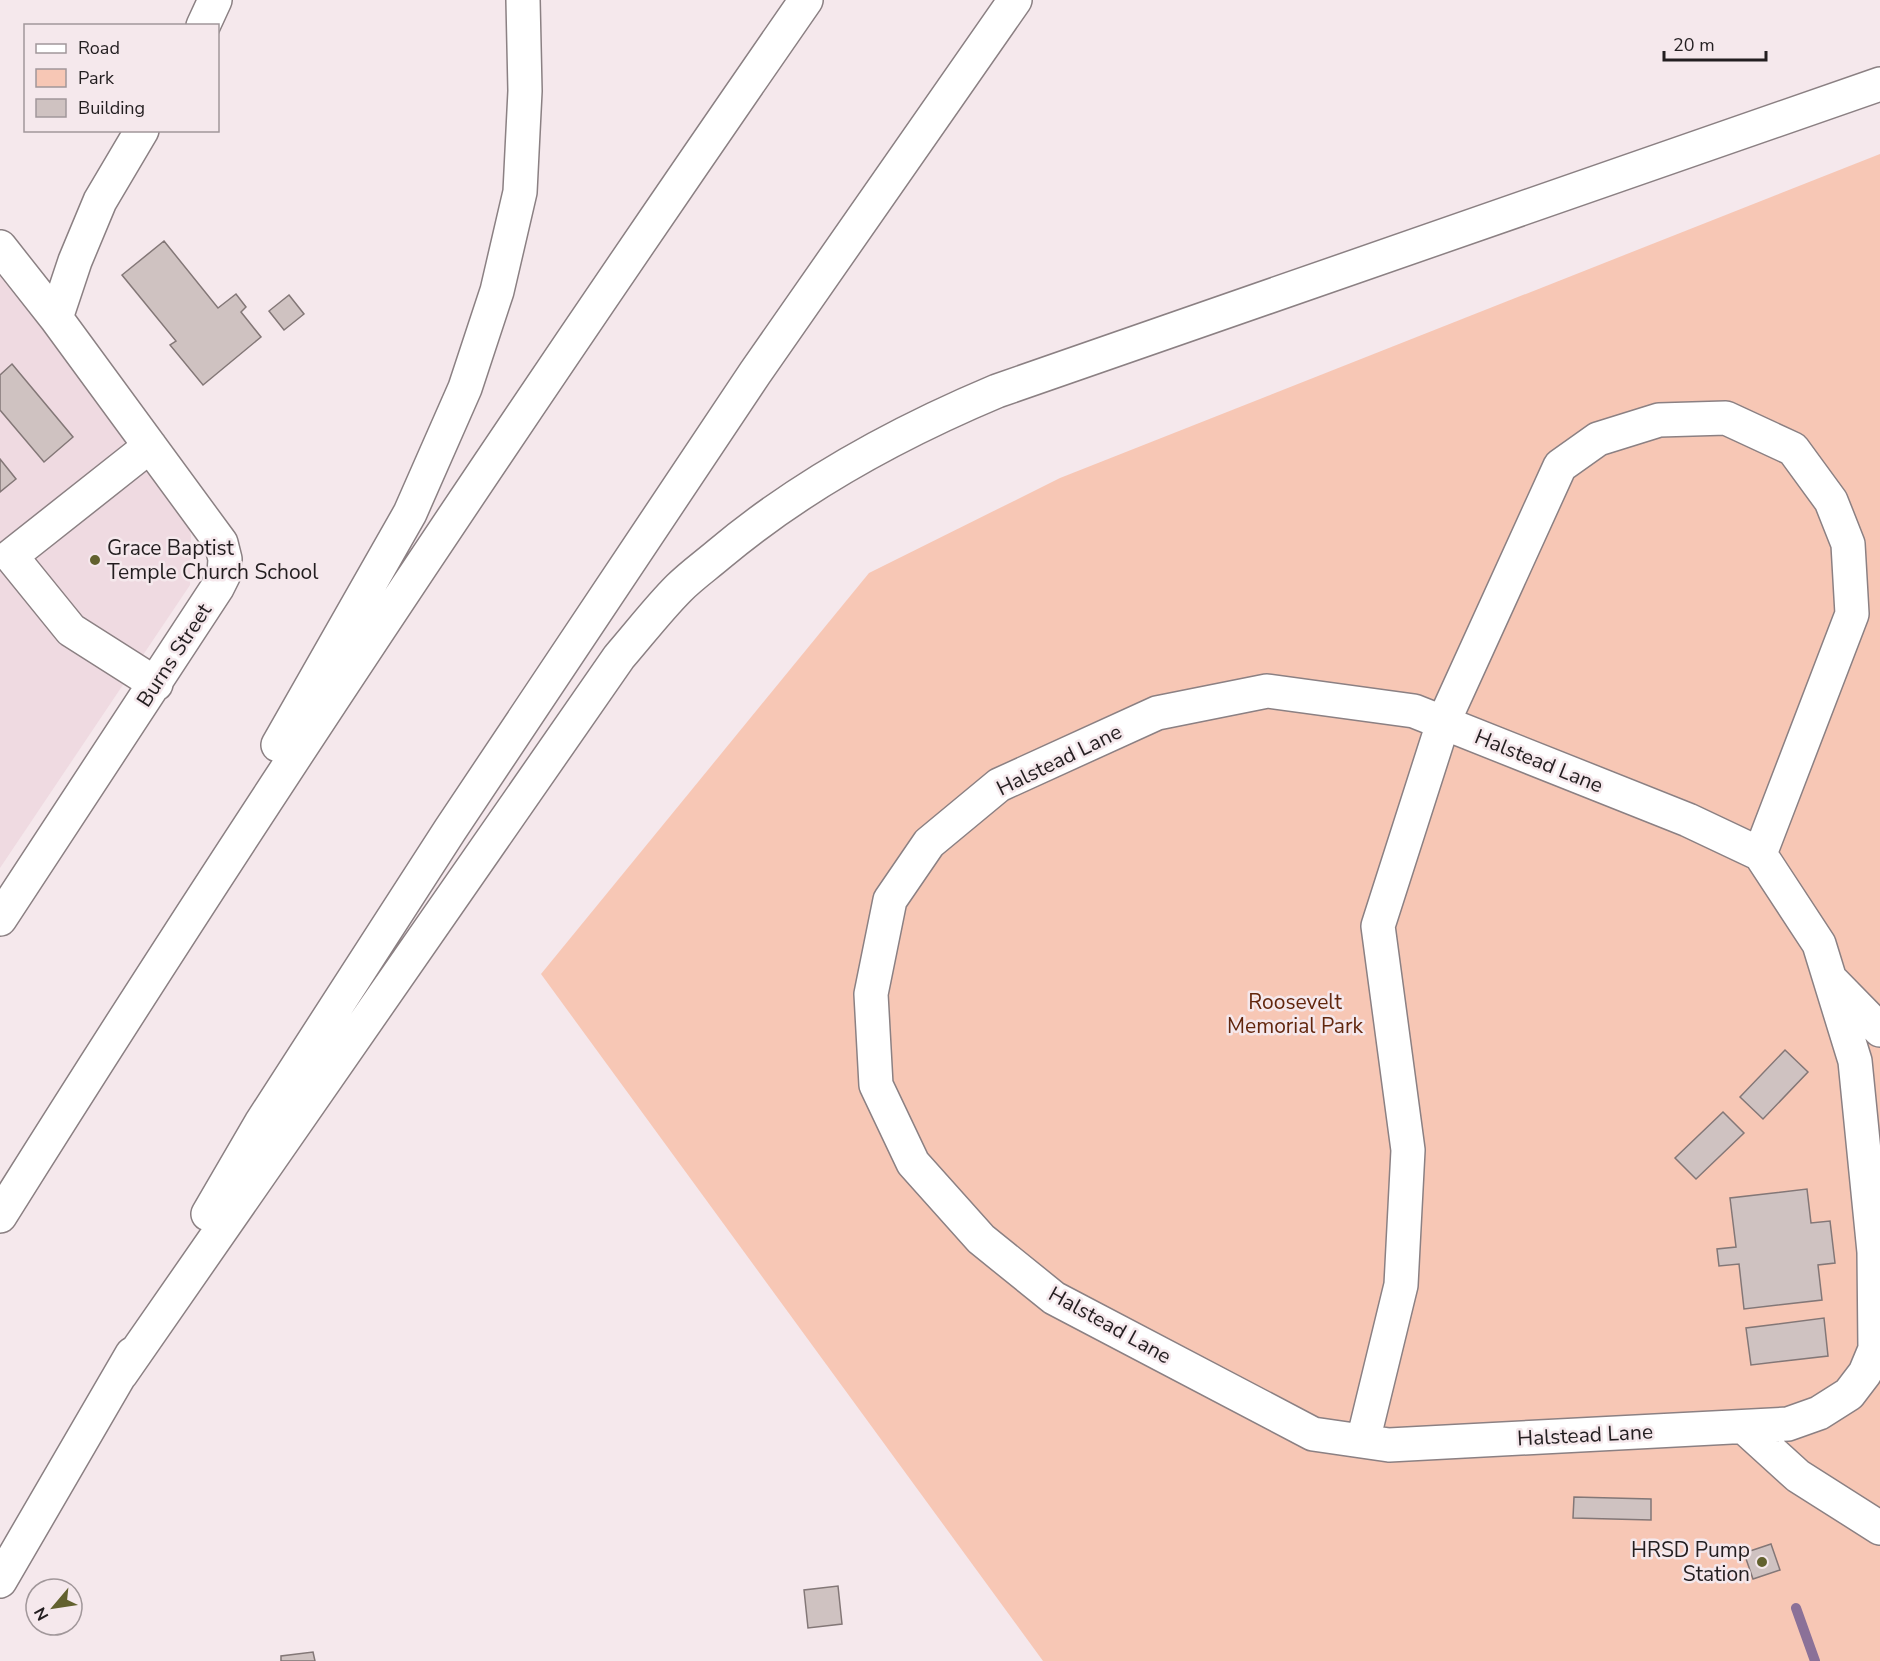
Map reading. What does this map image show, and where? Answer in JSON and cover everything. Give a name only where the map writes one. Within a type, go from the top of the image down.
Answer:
[{"type":"main road","points":[[203,24],[215,0]]},
{"type":"main road","points":[[105,1048],[410,513],[465,388],[497,291],[520,192],[525,91],[523,0]]},
{"type":"main road","points":[[0,1216],[196,906],[553,368],[806,0]]},
{"type":"main road","points":[[0,1581],[121,1374],[200,1226],[261,1123],[450,830],[755,373],[1015,0]]},
{"type":"main road","points":[[121,1374],[620,657],[680,587],[747,530],[797,495],[873,448],[941,414],[997,391],[1880,84]]},
{"type":"main road","points":[[56,318],[75,261],[100,201],[141,132]]},
{"type":"main road","name":"Burns Street","points":[[0,247],[56,318],[221,543],[225,559],[224,574],[217,588],[0,919]]},
{"type":"main road","points":[[1363,1441],[1401,1285],[1408,1150],[1378,926],[1443,723],[1560,466],[1598,439],[1659,420],[1726,418],[1792,449],[1831,501],[1848,544],[1852,614],[1760,854]]},
{"type":"main road","points":[[150,446],[11,556],[71,630],[156,684]]},
{"type":"main road","name":"Halstead Lane","points":[[1267,691],[1414,711],[1443,723],[1688,820],[1760,854],[1819,944],[1855,1061],[1874,1252],[1875,1348],[1865,1373],[1849,1394],[1819,1413],[1788,1424],[1389,1445],[1313,1434],[1064,1303],[981,1239],[913,1163],[876,1084],[871,994],[890,900],[929,843],[999,784],[1157,713],[1267,691]]},
{"type":"main road","points":[[1829,978],[1880,1030]]},
{"type":"main road","points":[[1860,1107],[1880,1080]]},
{"type":"main road","points":[[1744,1427],[1798,1476],[1880,1528]]},
{"type":"shaded area","name":"Grace Baptist Temple Church School","points":[[0,272],[185,512],[191,535],[190,585],[0,868]]},
{"type":"green space","name":"Roosevelt Memorial Park","points":[[1880,154],[1880,1661],[1043,1661],[541,974],[869,573],[1060,478]]},
{"type":"building","points":[[164,241],[218,308],[236,294],[246,307],[241,312],[261,337],[203,385],[170,345],[176,341],[122,275]]},
{"type":"building","points":[[289,295],[304,314],[284,330],[269,311]]},
{"type":"building","points":[[12,364],[73,437],[44,462],[0,410],[0,375]]},
{"type":"building","points":[[0,459],[16,479],[0,492]]},
{"type":"building","points":[[1785,1050],[1808,1072],[1763,1119],[1740,1097]]},
{"type":"building","points":[[1723,1112],[1744,1133],[1696,1179],[1675,1158]]},
{"type":"building","points":[[1807,1189],[1811,1223],[1830,1221],[1835,1263],[1818,1265],[1822,1300],[1744,1309],[1739,1264],[1719,1266],[1717,1249],[1736,1247],[1730,1198]]},
{"type":"building","points":[[1824,1318],[1828,1356],[1751,1365],[1746,1328]]},
{"type":"building","points":[[1574,1497],[1651,1499],[1651,1520],[1573,1518]]},
{"type":"building","name":"HRSD Pump Station","points":[[1771,1544],[1780,1570],[1753,1579],[1744,1553]]},
{"type":"building","points":[[838,1586],[842,1624],[808,1628],[804,1590]]},
{"type":"building","points":[[313,1652],[315,1661],[281,1661],[281,1656]]},
{"type":"waterway","points":[[1796,1608],[1815,1661]]},
{"type":"place","name":"Grace Baptist Temple Church School","points":[[95,560]]},
{"type":"place","name":"HRSD Pump Station","points":[[1762,1562]]}]
